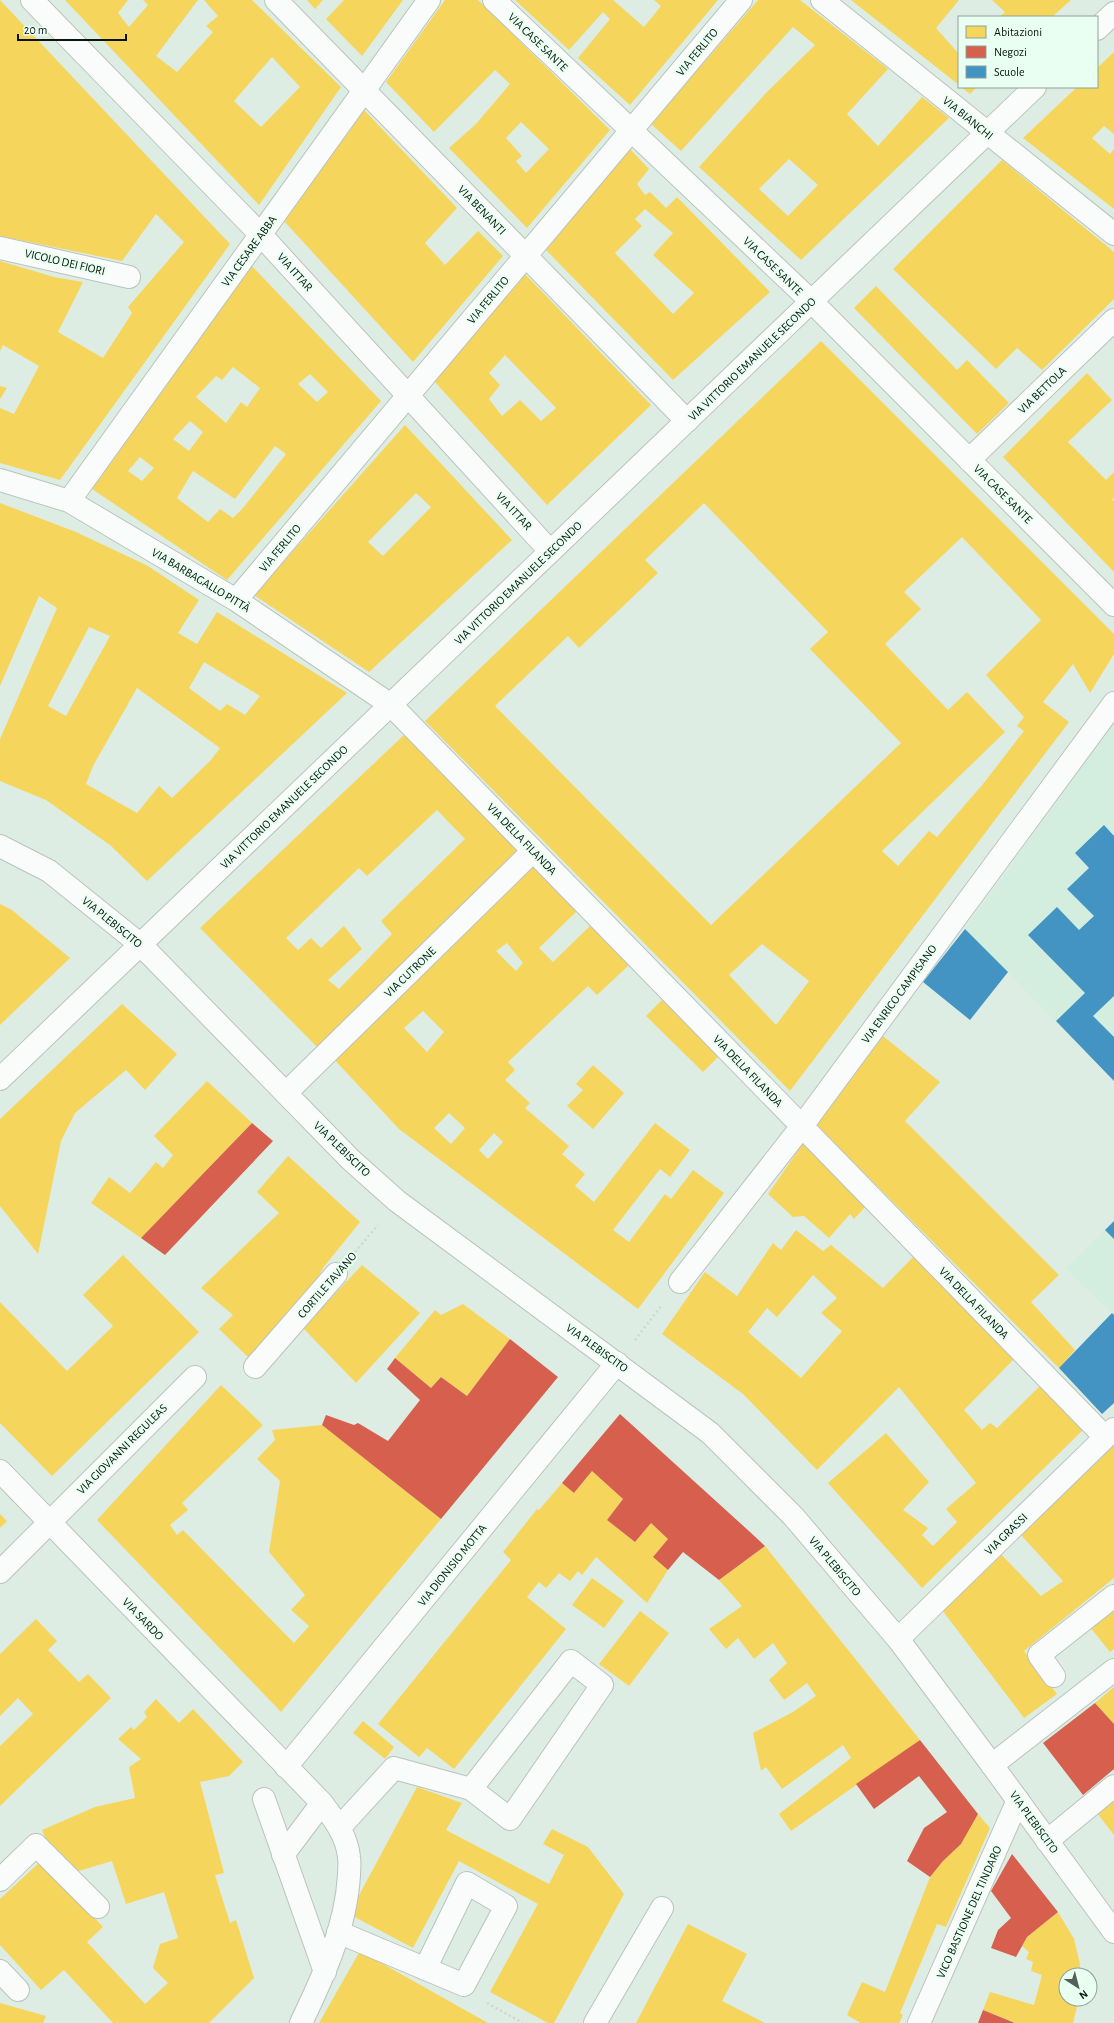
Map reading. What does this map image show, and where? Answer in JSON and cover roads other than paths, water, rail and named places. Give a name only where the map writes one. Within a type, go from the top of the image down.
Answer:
[{"type":"street","name":"VIA ITTAR","points":[[32,0],[261,235],[550,551]]},
{"type":"street","name":"VIA BENANTI","points":[[276,0],[687,421]]},
{"type":"street","name":"VIA CESARE ABBA","points":[[70,501],[429,0]]},
{"type":"street","name":"VIA CASE SANTE","points":[[494,0],[812,302],[1114,605]]},
{"type":"street","name":"VIA FERLITO","points":[[236,600],[741,0]]},
{"type":"street","name":"VIA BIANCHI","points":[[822,0],[986,133],[1114,234]]},
{"type":"street","points":[[1098,28],[1114,13]]},
{"type":"street","name":"VIA VITTORIO EMANUELE SECONDO","points":[[0,1079],[1034,88]]},
{"type":"street","name":"VICOLO DEI FIORI","points":[[0,248],[129,277]]},
{"type":"street","name":"VIA BETTOLA","points":[[969,460],[1114,320]]},
{"type":"street","name":"VIA BARBAGALLO PITTÀ","points":[[0,480],[70,501],[236,600],[391,704]]},
{"type":"street","name":"VIA ENRICO CAMPISANO","points":[[680,1282],[802,1126],[1114,703]]},
{"type":"street","name":"VIA DELLA FILANDA","points":[[391,704],[802,1126],[1110,1433]]},
{"type":"street","name":"VIA PLEBISCITO","points":[[0,846],[49,870],[140,945],[351,1160],[397,1201],[710,1433],[793,1516],[898,1639],[1114,1932]]},
{"type":"street","name":"VIA CUTRONE","points":[[286,1093],[533,851]]},
{"type":"street","name":"CORTILE TAVANO","points":[[255,1367],[336,1274]]},
{"type":"street","name":"VIA DIONISIO MOTTA","points":[[286,1767],[617,1363]]},
{"type":"street","name":"VIA GIOVANNI REGULEAS","points":[[0,1572],[195,1376]]},
{"type":"street","name":"VIA GRASSI","points":[[898,1639],[1110,1433]]},
{"type":"street","name":"VIA SARDO","points":[[0,1471],[322,1803],[340,1827]]},
{"type":"street","points":[[1054,1676],[1039,1655],[1114,1596]]},
{"type":"street","points":[[301,2023],[325,1972],[338,1932],[348,1889],[349,1857],[340,1827],[394,1768],[471,1789],[510,1819],[602,1685],[571,1661],[471,1789]]},
{"type":"street","points":[[992,1765],[1114,1670]]},
{"type":"street","points":[[1047,1841],[1114,1786]]},
{"type":"street","points":[[264,1799],[325,1972]]},
{"type":"street","name":"VICO BASTIONE DEL TINDARO","points":[[919,2023],[1018,1800]]},
{"type":"street","points":[[283,1855],[322,1803]]},
{"type":"street","points":[[0,1880],[36,1844],[98,1907]]},
{"type":"street","points":[[595,2023],[662,1908]]},
{"type":"street","points":[[338,1932],[425,1969]]},
{"type":"street","points":[[0,1971],[18,1990]]}]
